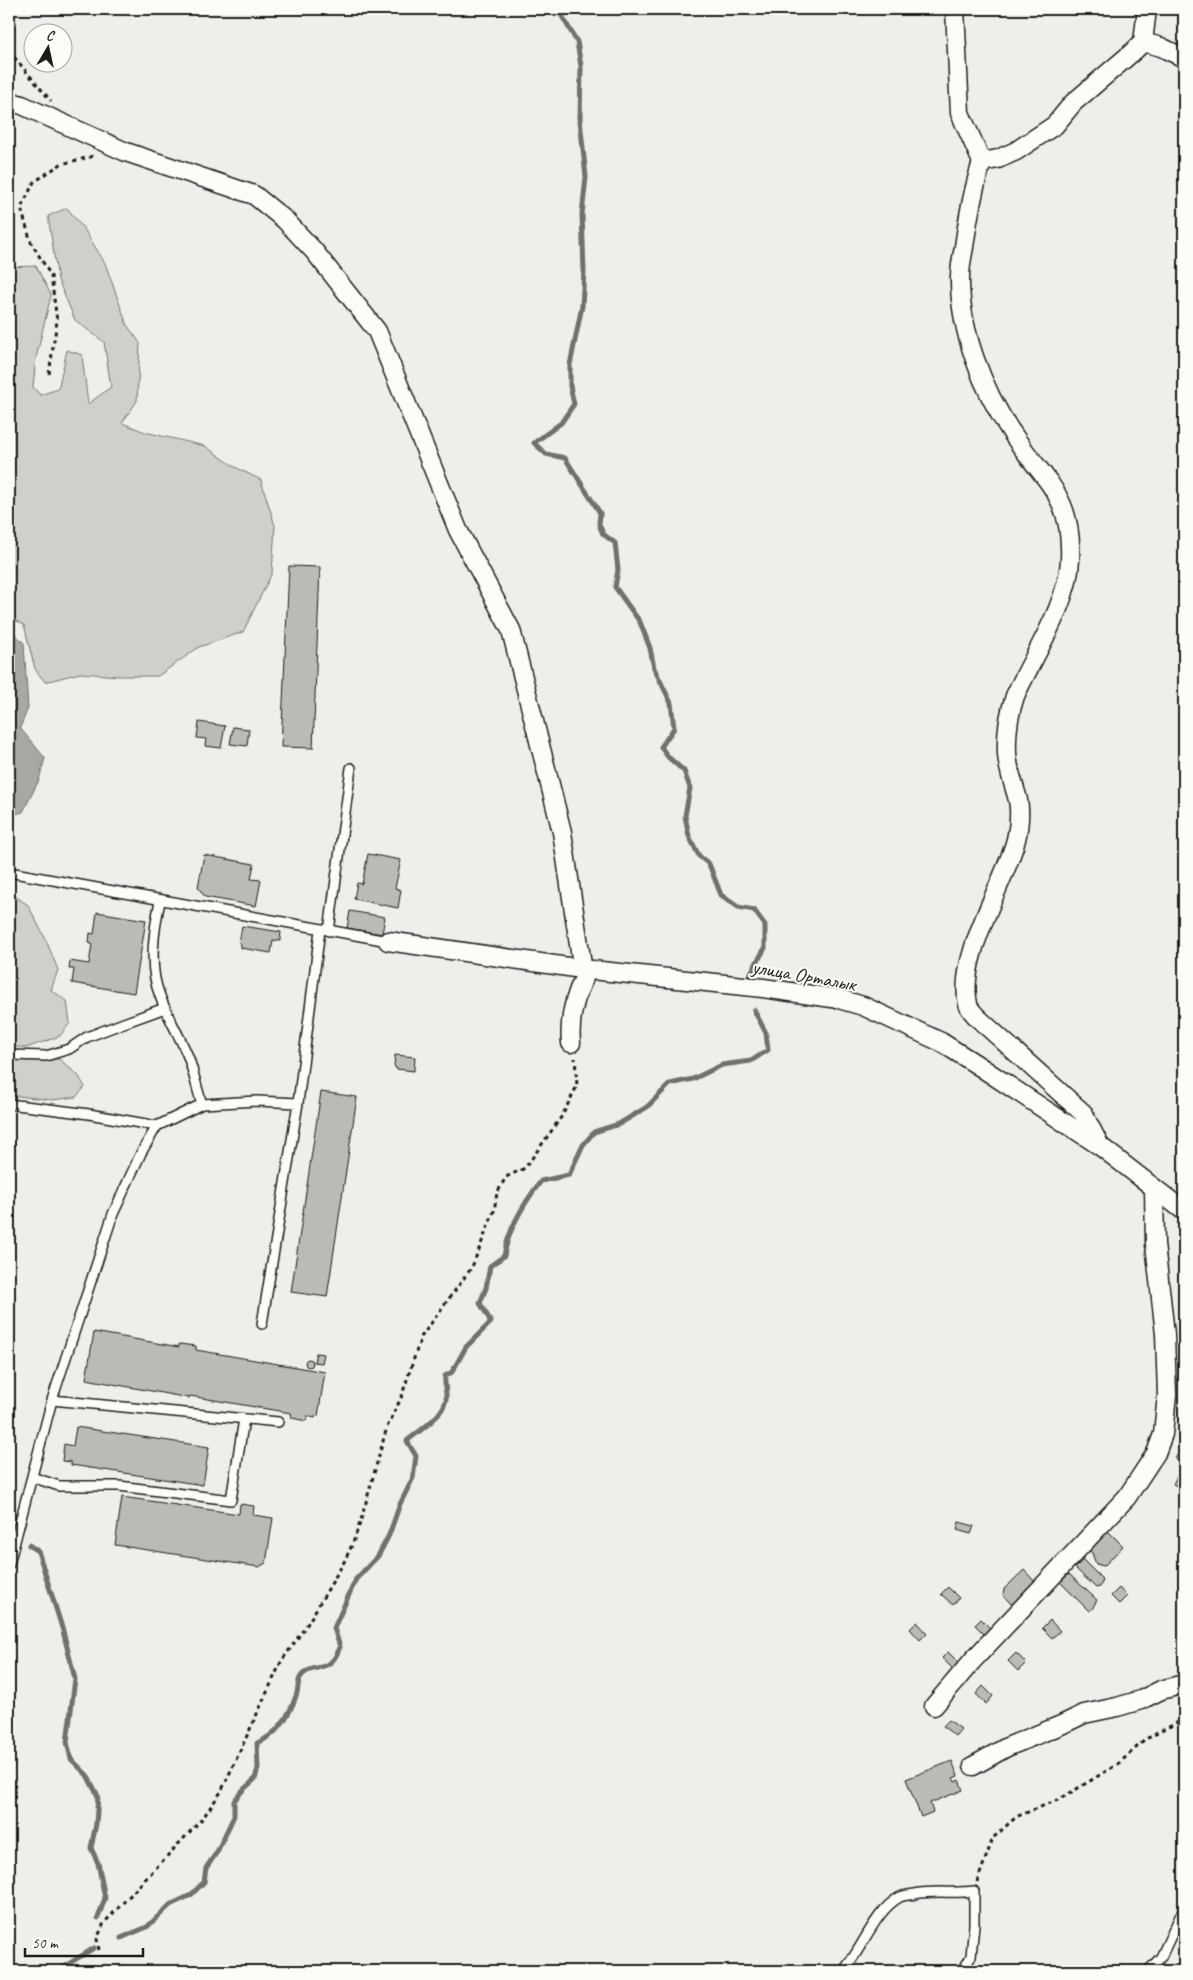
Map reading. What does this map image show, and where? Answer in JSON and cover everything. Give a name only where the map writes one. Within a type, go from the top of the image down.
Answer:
[{"type":"street","points":[[955,9],[960,113],[982,162],[973,190],[968,215],[960,277],[964,321],[973,355],[1001,414],[1012,433],[1058,494],[1066,513],[1070,530],[1067,586],[1022,680],[1009,714],[1006,753],[1018,802],[1018,823],[1013,851],[976,936],[967,991],[968,1006],[979,1019],[1083,1113],[1100,1146]]},
{"type":"street","points":[[982,162],[993,161],[1016,151],[1055,125],[1073,103],[1143,42],[1147,9]]},
{"type":"street","points":[[1143,42],[1161,47],[1184,58]]},
{"type":"street","points":[[9,101],[22,105],[119,150],[254,195],[285,220],[314,251],[377,331],[458,530],[511,630],[562,832],[584,978],[578,991],[570,1028],[571,1043]]},
{"type":"street","name":"улица Орталык","points":[[388,941],[582,969],[764,988],[839,999],[863,1006],[942,1042],[1100,1146],[1184,1211]]},
{"type":"street","points":[[934,1706],[974,1660],[1127,1497],[1156,1453],[1164,1434],[1167,1395],[1166,1334],[1155,1244],[1154,1188]]},
{"type":"street","points":[[973,1766],[1007,1747],[1061,1726],[1084,1714],[1117,1708],[1161,1690],[1184,1684]]},
{"type":"lane","points":[[262,1324],[351,768]]},
{"type":"lane","points":[[9,872],[324,931],[388,941]]},
{"type":"lane","points":[[160,901],[155,927],[155,970],[159,994],[190,1060],[202,1104]]},
{"type":"lane","points":[[9,1054],[46,1056],[69,1049],[87,1037],[165,1008]]},
{"type":"lane","points":[[9,1564],[52,1400],[113,1214],[141,1153],[157,1126],[202,1104],[298,1103]]},
{"type":"lane","points":[[9,1104],[126,1119],[157,1126]]},
{"type":"lane","points":[[52,1400],[278,1422]]},
{"type":"lane","points":[[32,1477],[60,1486],[119,1486],[231,1500],[244,1419]]},
{"type":"lane","points":[[843,1971],[857,1955],[873,1925],[887,1907],[900,1897],[917,1893],[955,1894],[974,1892],[974,1926],[971,1956],[963,1971]]},
{"type":"lane","points":[[1148,1971],[1161,1957],[1184,1908]]},
{"type":"path","points":[[9,51],[50,98],[60,122]]},
{"type":"path","points":[[48,374],[57,321],[51,276],[31,242],[21,208],[34,182],[61,164],[119,150]]},
{"type":"path","points":[[99,1950],[97,1939],[104,1923],[202,1819],[221,1792],[281,1662],[308,1623],[344,1562],[361,1520],[387,1428],[401,1398],[421,1337],[472,1267],[494,1211],[497,1193],[506,1178],[525,1168],[562,1116],[577,1086],[577,1066],[571,1043]]},
{"type":"path","points":[[974,1892],[993,1838],[1016,1817],[1060,1799],[1118,1764],[1146,1739],[1184,1719]]},
{"type":"shaded area","points":[[67,208],[84,229],[105,263],[127,325],[140,343],[137,401],[122,423],[145,432],[205,446],[235,467],[261,480],[275,526],[272,573],[243,632],[199,647],[158,676],[118,676],[80,673],[45,682],[35,669],[24,625],[9,617],[9,267],[36,266],[51,295],[36,358],[33,387],[40,395],[58,389],[67,350],[82,355],[88,404],[111,387],[104,342],[75,320],[58,280],[48,216]]},
{"type":"shaded area","points":[[9,628],[24,643],[28,708],[20,728],[45,758],[39,780],[23,812],[9,816]]},
{"type":"shaded area","points":[[9,892],[28,905],[46,940],[58,970],[51,990],[67,1001],[70,1023],[60,1036],[26,1048],[9,1046]]},
{"type":"shaded area","points":[[9,1058],[59,1059],[78,1075],[85,1087],[76,1097],[52,1100],[9,1095]]},
{"type":"building","points":[[289,566],[320,567],[313,748],[281,747]]},
{"type":"building","points":[[199,722],[225,726],[221,748],[205,746],[206,739],[197,738]]},
{"type":"building","points":[[233,727],[249,729],[247,746],[230,744]]},
{"type":"building","points":[[368,854],[401,860],[395,888],[401,890],[398,908],[354,899],[357,883],[362,884]]},
{"type":"building","points":[[204,855],[254,864],[251,879],[261,880],[256,906],[205,897],[198,887]]},
{"type":"building","points":[[350,911],[385,917],[382,934],[347,928]]},
{"type":"building","points":[[97,912],[146,920],[134,993],[72,983],[74,969],[69,969],[70,961],[89,964],[92,944],[89,943],[90,933],[94,934]]},
{"type":"building","points":[[242,926],[281,932],[280,941],[273,940],[271,953],[241,948],[239,943]]},
{"type":"building","points":[[395,1055],[415,1057],[414,1071],[396,1069],[394,1065]]},
{"type":"building","points":[[321,1092],[357,1097],[327,1297],[291,1292]]},
{"type":"building","points":[[94,1332],[179,1347],[179,1344],[196,1346],[196,1350],[325,1372],[318,1416],[316,1415],[315,1418],[307,1416],[306,1421],[292,1418],[291,1413],[190,1396],[189,1398],[86,1379]]},
{"type":"building","points":[[316,1353],[324,1354],[322,1363],[314,1362]]},
{"type":"building","points":[[309,1359],[313,1363],[309,1367],[305,1363]]},
{"type":"building","points":[[76,1427],[209,1447],[203,1485],[71,1465],[71,1462],[62,1461],[64,1444],[73,1446]]},
{"type":"building","points":[[1184,1443],[1184,1464],[1175,1459]]},
{"type":"building","points":[[1181,1469],[1184,1471],[1184,1490],[1173,1484]]},
{"type":"building","points":[[122,1497],[239,1514],[240,1504],[254,1506],[253,1515],[273,1518],[266,1563],[259,1567],[115,1545]]},
{"type":"building","points":[[959,1522],[974,1526],[971,1534],[957,1530]]},
{"type":"building","points":[[1104,1527],[1123,1546],[1104,1566],[1096,1564],[1092,1553],[1085,1546]]},
{"type":"building","points":[[1083,1560],[1103,1580],[1100,1587],[1096,1588],[1075,1568]]},
{"type":"building","points":[[1024,1570],[1039,1586],[1019,1604],[1011,1604],[1003,1595],[1004,1589]]},
{"type":"building","points":[[1069,1574],[1097,1600],[1089,1611],[1060,1582]]},
{"type":"building","points":[[948,1587],[959,1598],[953,1605],[941,1594]]},
{"type":"building","points":[[1119,1588],[1127,1596],[1119,1604],[1111,1596]]},
{"type":"building","points":[[981,1619],[992,1630],[986,1636],[975,1625]]},
{"type":"building","points":[[1050,1620],[1060,1631],[1052,1638],[1042,1628]]},
{"type":"building","points":[[917,1622],[927,1633],[920,1640],[910,1629]]},
{"type":"building","points":[[948,1652],[959,1663],[953,1669],[942,1658]]},
{"type":"building","points":[[1016,1653],[1026,1663],[1018,1671],[1008,1661]]},
{"type":"building","points":[[983,1686],[993,1696],[986,1704],[976,1694]]},
{"type":"building","points":[[949,1720],[961,1729],[955,1736],[943,1726]]},
{"type":"building","points":[[952,1761],[958,1776],[953,1778],[955,1782],[959,1780],[963,1790],[930,1803],[933,1812],[921,1817],[906,1779]]},
{"type":"waterway","points":[[558,9],[577,42],[581,66],[580,120],[586,177],[582,214],[584,271],[582,306],[570,365],[570,386],[574,404],[561,423],[534,443],[546,454],[565,458],[600,513],[599,524],[603,534],[615,543],[618,570],[615,587],[640,622],[650,648],[654,668],[671,703],[674,728],[661,747],[668,757],[684,771],[690,788],[685,816],[689,836],[699,856],[709,864],[721,895],[738,907],[754,910],[765,925],[765,948],[748,978]]},
{"type":"waterway","points":[[121,1938],[147,1927],[170,1905],[191,1895],[204,1882],[206,1868],[217,1852],[234,1816],[234,1801],[255,1779],[258,1768],[257,1743],[272,1734],[283,1723],[294,1701],[299,1680],[303,1674],[311,1669],[325,1666],[336,1656],[340,1647],[334,1628],[356,1579],[378,1556],[413,1478],[416,1456],[407,1441],[430,1423],[440,1412],[446,1400],[445,1376],[452,1372],[466,1347],[491,1322],[480,1303],[486,1288],[490,1266],[504,1256],[513,1226],[529,1198],[541,1181],[569,1175],[583,1145],[594,1132],[619,1124],[647,1107],[670,1084],[693,1079],[722,1065],[751,1061],[768,1050],[766,1033],[754,1010]]},
{"type":"waterway","points":[[29,1545],[38,1551],[63,1631],[75,1679],[67,1742],[71,1759],[87,1775],[98,1796],[96,1824],[91,1848],[98,1863],[105,1898],[98,1918]]},
{"type":"waterway","points":[[57,1971],[94,1948]]}]
